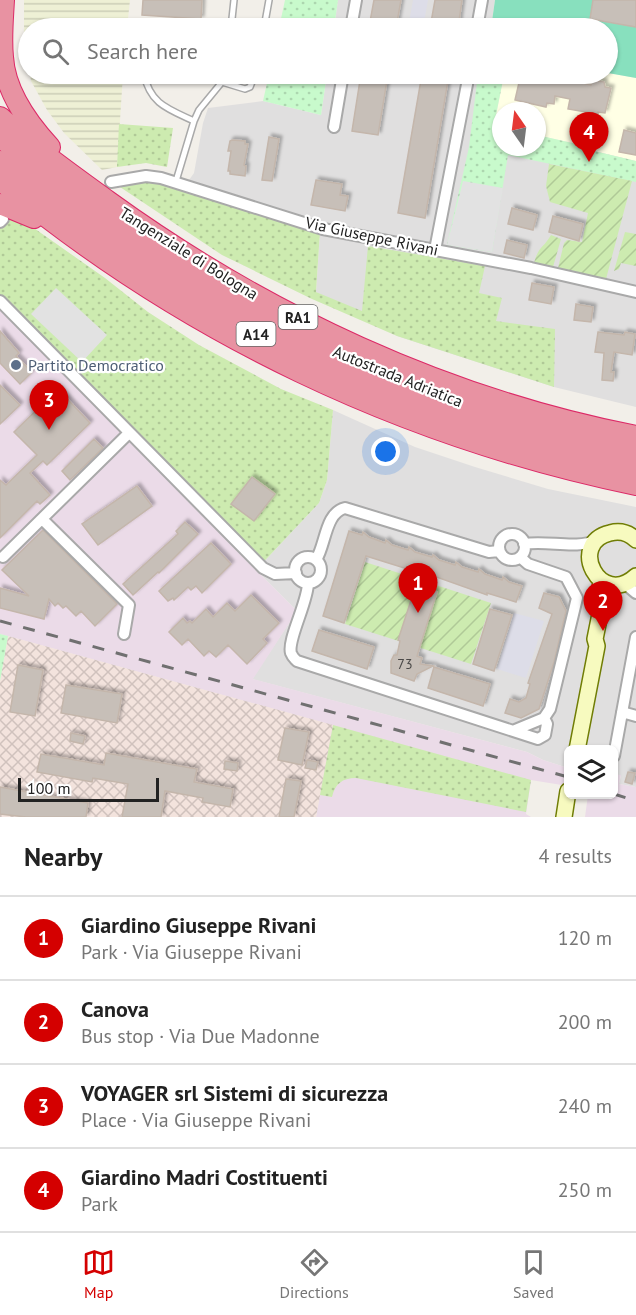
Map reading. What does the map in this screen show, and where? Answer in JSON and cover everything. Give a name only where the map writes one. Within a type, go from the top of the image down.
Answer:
[{"type":"highway","points":[[4,0],[2,36],[4,68],[17,102],[36,131],[56,153],[83,176],[179,244],[191,257]]},
{"type":"highway","name":"Tangenziale di Bologna","points":[[0,117],[76,179],[191,257],[260,298],[301,319],[409,367],[512,404],[636,436]]},
{"type":"highway","name":"Autostrada Adriatica","points":[[0,137],[60,186],[152,251],[205,284],[306,339],[402,381],[446,397],[552,430],[636,451]]},
{"type":"highway","name":"Autostrada Adriatica","points":[[0,161],[92,234],[188,296],[272,344],[351,380],[440,415],[543,448],[636,471]]},
{"type":"highway","points":[[0,180],[80,243],[136,280],[206,323],[299,373],[435,430],[576,472],[636,485]]},
{"type":"highway","points":[[1,218],[34,218],[59,236],[80,243]]},
{"type":"main road","points":[[578,745],[597,646],[595,639],[603,599],[600,580],[590,562],[592,548],[597,540],[606,534],[629,531],[636,540]]},
{"type":"main road","points":[[600,580],[611,584],[630,584]]},
{"type":"main road","points":[[597,646],[602,640],[610,603],[630,584]]},
{"type":"main road","points":[[564,817],[567,799]]},
{"type":"street","points":[[353,18],[356,0]]},
{"type":"street","points":[[479,18],[482,0]]},
{"type":"street","points":[[334,127],[341,84]]},
{"type":"street","points":[[435,250],[467,84]]},
{"type":"street","name":"Via Giuseppe Rivani","points":[[111,182],[146,176],[176,181],[323,229],[531,268],[636,292]]},
{"type":"street","points":[[0,301],[263,568],[275,574],[296,573]]},
{"type":"street","points":[[3,557],[129,433]]},
{"type":"street","points":[[316,560],[333,515],[339,509],[345,508],[489,552],[500,551]]},
{"type":"street","points":[[42,519],[129,605],[124,633]]},
{"type":"street","points":[[511,534],[519,537],[524,544],[524,552],[515,560],[507,559],[499,546],[503,538],[511,534]]},
{"type":"street","points":[[524,544],[543,542],[584,545],[597,540]]},
{"type":"street","points":[[570,545],[579,550],[590,562]]},
{"type":"street","points":[[309,557],[316,560],[321,567],[316,581],[308,583],[301,581],[296,573],[296,567],[301,559],[309,557]]},
{"type":"street","points":[[514,730],[544,718],[553,704],[577,601],[566,577],[528,564],[520,557]]},
{"type":"street","points":[[308,583],[307,596],[291,647],[293,657],[297,661],[541,738],[545,735],[547,727],[544,718]]},
{"type":"street","points":[[616,745],[636,637]]},
{"type":"street","points":[[622,712],[636,716]]},
{"type":"lane","points":[[232,18],[234,0]]},
{"type":"lane","points":[[266,18],[270,0]]},
{"type":"lane","points":[[146,84],[154,98],[166,108],[194,121]]},
{"type":"lane","points":[[176,181],[199,110],[220,84]]},
{"type":"lane","points":[[229,84],[245,89],[251,84]]},
{"type":"shaded area","points":[[24,0],[130,0],[128,18],[24,18]]},
{"type":"shaded area","points":[[338,0],[495,0],[492,18],[335,18]]},
{"type":"shaded area","points":[[413,0],[428,0],[425,18],[410,18]]},
{"type":"shaded area","points":[[618,75],[636,78],[636,161],[590,150],[590,147],[546,137],[546,102],[499,102],[502,84],[618,84]]},
{"type":"shaded area","points":[[33,84],[122,84],[117,167],[102,170],[64,133],[47,110]]},
{"type":"shaded area","points":[[326,84],[500,84],[498,102],[492,102],[492,156],[546,156],[546,137],[636,161],[636,407],[554,387],[397,336],[316,292],[320,231],[264,217],[184,187],[194,173],[208,108],[263,101],[321,115]]},
{"type":"shaded area","points":[[463,181],[503,188],[492,252],[447,245]]},
{"type":"shaded area","points":[[56,288],[107,335],[82,362],[31,314]]},
{"type":"shaded area","points":[[0,296],[91,389],[256,570],[297,611],[253,679],[527,752],[564,767],[564,785],[531,780],[526,814],[531,817],[316,817],[332,725],[0,634]]},
{"type":"shaded area","points":[[333,410],[415,447],[475,467],[548,489],[636,507],[636,787],[619,784],[621,776],[618,775],[618,745],[564,745],[564,767],[527,752],[252,679],[297,611],[256,570],[319,503],[327,480]]},
{"type":"shaded area","points":[[514,613],[544,621],[526,678],[497,669]]},
{"type":"shaded area","points":[[8,636],[333,725],[316,817],[0,817],[0,681]]},
{"type":"shaded area","points":[[618,775],[621,775],[619,784],[636,787],[636,817],[585,817],[587,799],[618,799]]},
{"type":"green space","points":[[285,0],[338,0],[335,18],[281,18]]},
{"type":"green space","points":[[495,0],[636,0],[636,78],[618,75],[618,18],[492,18]]},
{"type":"green space","points":[[267,84],[326,84],[321,115],[263,101]]},
{"type":"green space","points":[[477,84],[502,84],[499,102],[492,102],[492,156],[508,156],[492,252],[447,245],[469,147]]},
{"type":"green space","points":[[119,124],[173,128],[167,167],[146,163],[117,167]]},
{"type":"green space","points":[[546,137],[636,161],[636,182],[513,156],[546,156]]},
{"type":"green space","points":[[549,164],[632,181],[606,279],[558,268],[564,243],[567,240],[582,242],[588,213],[550,202],[546,186]]},
{"type":"green space","points":[[150,180],[184,187],[264,217],[320,231],[316,292],[362,311],[368,246],[485,266],[479,293],[502,298],[496,321],[555,329],[554,387],[397,336],[312,299],[222,255],[120,187]]},
{"type":"green space","points":[[0,211],[31,226],[105,278],[148,312],[199,345],[281,389],[333,410],[327,480],[319,503],[256,570],[91,389],[0,296]]},
{"type":"green space","points":[[625,232],[636,234],[636,266],[621,263],[619,269],[614,271]]},
{"type":"green space","points":[[551,235],[561,239],[553,267],[534,263],[539,250]]},
{"type":"green space","points":[[365,562],[491,603],[471,664],[345,624]]},
{"type":"green space","points":[[0,634],[8,636],[0,681]]},
{"type":"green space","points":[[333,725],[531,780],[526,812],[356,778],[340,783],[332,797],[320,795]]},
{"type":"building","points":[[143,0],[202,0],[201,18],[142,15]]},
{"type":"building","points":[[374,0],[401,0],[398,18],[371,18]]},
{"type":"building","points":[[435,0],[462,0],[459,18],[432,18]]},
{"type":"building","points":[[593,0],[636,0],[636,27],[618,24],[618,18],[590,18]]},
{"type":"building","points":[[359,84],[386,84],[378,135],[352,131]]},
{"type":"building","points":[[420,84],[447,84],[425,218],[398,213]]},
{"type":"building","points":[[519,84],[604,84],[605,87],[611,88],[605,113],[568,109],[570,99],[555,96],[554,104],[547,103],[546,107],[546,102],[515,100]]},
{"type":"building","points":[[624,130],[636,133],[636,155],[619,152]]},
{"type":"building","points":[[269,137],[279,139],[272,181],[262,180]]},
{"type":"building","points":[[232,140],[245,141],[245,144],[248,144],[244,165],[246,166],[245,176],[230,174],[228,171],[231,151],[228,151]]},
{"type":"building","points":[[316,180],[342,184],[340,195],[348,196],[345,211],[311,205]]},
{"type":"building","points":[[512,208],[537,215],[533,230],[508,224]]},
{"type":"building","points":[[553,216],[583,224],[579,241],[549,232]]},
{"type":"building","points":[[507,240],[527,245],[524,258],[504,253]]},
{"type":"building","points":[[532,283],[554,287],[551,304],[529,300]]},
{"type":"building","points":[[576,304],[593,307],[591,322],[574,320]]},
{"type":"building","name":"Partito Democratico","points":[[0,331],[19,353],[16,356],[32,372],[20,384],[0,363]]},
{"type":"building","points":[[598,332],[635,334],[632,355],[614,352],[611,372],[614,372],[613,381],[602,380],[604,353],[595,352]]},
{"type":"building","points":[[0,385],[20,405],[0,424]]},
{"type":"building","points":[[58,389],[90,423],[47,465],[43,461],[30,473],[50,495],[40,504],[37,501],[0,538],[0,480],[6,485],[37,455],[14,432]]},
{"type":"building","points":[[94,439],[103,448],[70,480],[62,471]]},
{"type":"building","points":[[252,477],[275,494],[254,521],[231,504]]},
{"type":"building","points":[[137,486],[152,506],[98,545],[82,524]]},
{"type":"building","points":[[185,522],[198,534],[133,595],[123,584],[178,534],[176,531]]},
{"type":"building","points":[[43,530],[117,604],[95,626],[81,611],[76,616],[66,606],[63,608],[58,603],[55,606],[49,599],[44,619],[0,608],[0,588],[29,596],[2,570]]},
{"type":"building","points":[[349,531],[362,535],[363,532],[385,543],[386,540],[392,545],[408,550],[409,547],[415,552],[432,557],[433,555],[439,560],[455,565],[456,562],[462,567],[478,572],[479,569],[485,574],[502,580],[503,577],[509,582],[522,586],[516,602],[487,593],[487,595],[417,570],[417,572],[366,556],[344,623],[323,616]]},
{"type":"building","points":[[211,543],[231,564],[202,593],[196,586],[191,590],[188,587],[174,600],[173,598],[168,601],[159,591]]},
{"type":"building","points":[[416,585],[437,592],[417,656],[422,658],[420,664],[433,666],[417,674],[414,681],[391,673],[391,661],[394,655],[397,655],[400,641],[398,640]]},
{"type":"building","points":[[544,593],[559,597],[566,611],[554,662],[539,709],[521,718],[505,713],[510,699],[519,702],[526,698],[530,684],[528,683],[552,614],[539,608]]},
{"type":"building","points":[[251,595],[279,623],[263,639],[267,643],[247,664],[228,645],[216,657],[209,651],[204,656],[188,639],[182,645],[169,632],[183,618],[187,623],[190,621],[192,623],[206,609],[213,617],[227,603],[235,611]]},
{"type":"building","points":[[490,609],[512,615],[494,671],[473,664]]},
{"type":"building","points":[[319,630],[374,647],[367,669],[312,651]]},
{"type":"building","points":[[18,665],[43,670],[35,716],[10,712]]},
{"type":"building","points":[[434,667],[490,684],[483,706],[428,688]]},
{"type":"building","points":[[66,685],[122,694],[117,723],[61,713]]},
{"type":"building","points":[[285,728],[309,732],[302,765],[278,760]]},
{"type":"building","points":[[71,733],[85,736],[83,744],[70,741]]},
{"type":"building","points":[[106,753],[197,769],[194,782],[233,789],[230,807],[202,802],[203,798],[165,791],[161,817],[122,817],[128,784],[93,778],[92,782],[37,772],[41,754],[104,765]]},
{"type":"building","points":[[307,760],[318,762],[316,770],[305,768]]},
{"type":"building","points":[[225,761],[238,763],[237,771],[224,769]]},
{"type":"building","points":[[628,772],[635,773],[632,784],[625,782]]},
{"type":"building","points":[[286,779],[301,781],[294,817],[279,817]]},
{"type":"building","points":[[0,787],[88,803],[86,817],[26,817],[0,814]]},
{"type":"railway","points":[[0,621],[564,776]]},
{"type":"railway","points":[[618,795],[636,801]]},
{"type":"place","name":"Giardino Madri Costituenti","points":[[589,162]]},
{"type":"place","name":"Partito Democratico","points":[[16,365]]},
{"type":"place","name":"VOYAGER srl Sistemi di sicurezza","points":[[49,430]]},
{"type":"place","name":"Giardino Giuseppe Rivani","points":[[418,613]]},
{"type":"place","name":"Canova","points":[[603,631]]}]
